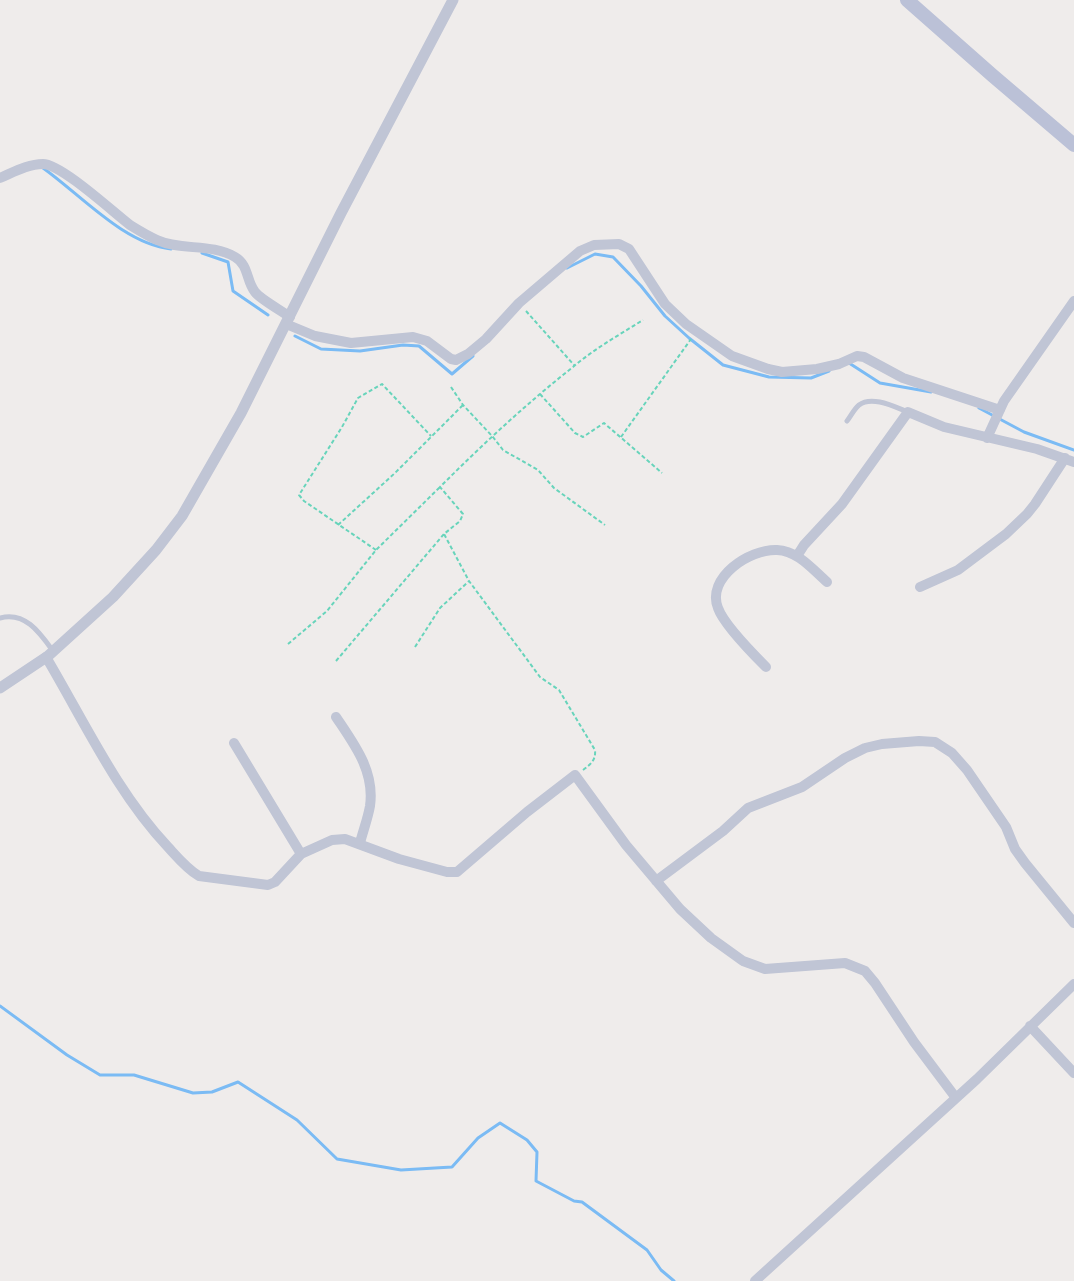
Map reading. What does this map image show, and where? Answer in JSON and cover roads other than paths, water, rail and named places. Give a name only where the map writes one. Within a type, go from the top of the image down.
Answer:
[{"type":"main road","points":[[907,0],[992,76],[1074,145]]},
{"type":"street","points":[[0,688],[49,654],[136,574],[182,516],[241,413],[341,213],[453,0]]},
{"type":"street","points":[[0,178],[24,168],[45,164],[60,170],[132,226],[157,240],[176,246],[198,248],[236,257],[245,265],[255,292],[288,320],[315,336],[351,343],[413,337],[427,341],[451,359],[456,360],[468,354],[486,339],[519,303],[580,250],[594,245],[619,244],[629,250],[665,304],[686,324],[732,356],[768,370],[782,372],[817,369],[839,364],[857,356],[864,357],[904,378],[999,412]]},
{"type":"street","points":[[988,435],[999,412],[1036,353],[1074,301]]},
{"type":"street","points":[[797,556],[804,545],[842,504],[908,412],[944,427],[988,435],[1069,460],[1036,504],[1006,534],[958,570],[920,587]]},
{"type":"street","points":[[766,667],[748,650],[718,610],[716,590],[719,583],[735,565],[750,556],[776,550],[797,556],[827,582]]},
{"type":"street","points":[[49,654],[90,735],[138,811],[190,871],[199,876],[268,885],[275,882],[301,854],[332,840],[345,839],[399,859],[447,872],[457,872],[527,812],[575,776],[621,839],[680,909],[711,938],[743,961],[764,970],[845,963],[865,971],[914,1042],[956,1098]]},
{"type":"street","points":[[336,717],[363,760],[371,785],[370,806],[360,843]]},
{"type":"street","points":[[656,881],[723,831],[748,808],[802,787],[845,758],[865,748],[882,744],[919,741],[935,742],[952,753],[967,770],[1006,827],[1015,849],[1024,863],[1074,923]]},
{"type":"street","points":[[234,743],[301,854]]},
{"type":"street","points":[[755,1281],[890,1160],[1074,984]]},
{"type":"street","points":[[1030,1026],[1074,1073]]},
{"type":"lane","points":[[847,421],[858,406],[868,401],[908,412]]},
{"type":"lane","points":[[0,618],[17,618],[29,623],[35,628],[49,654]]},
{"type":"waterway","points":[[43,168],[120,228],[137,238],[171,249]]},
{"type":"waterway","points":[[202,253],[228,262],[233,291],[268,315]]},
{"type":"waterway","points":[[567,268],[595,254],[613,257],[641,286],[665,316],[723,365],[769,377],[811,378],[829,371]]},
{"type":"waterway","points":[[295,336],[321,349],[360,351],[403,345],[419,346],[452,374],[473,356]]},
{"type":"waterway","points":[[849,363],[880,383],[931,392]]},
{"type":"waterway","points":[[979,408],[1024,432],[1074,450]]},
{"type":"waterway","points":[[0,1006],[67,1055],[100,1075],[134,1075],[193,1093],[212,1092],[238,1082],[297,1120],[337,1159],[401,1170],[452,1167],[478,1138],[500,1123],[527,1140],[537,1152],[536,1181],[574,1201],[582,1202],[647,1250],[661,1270],[674,1281]]}]
